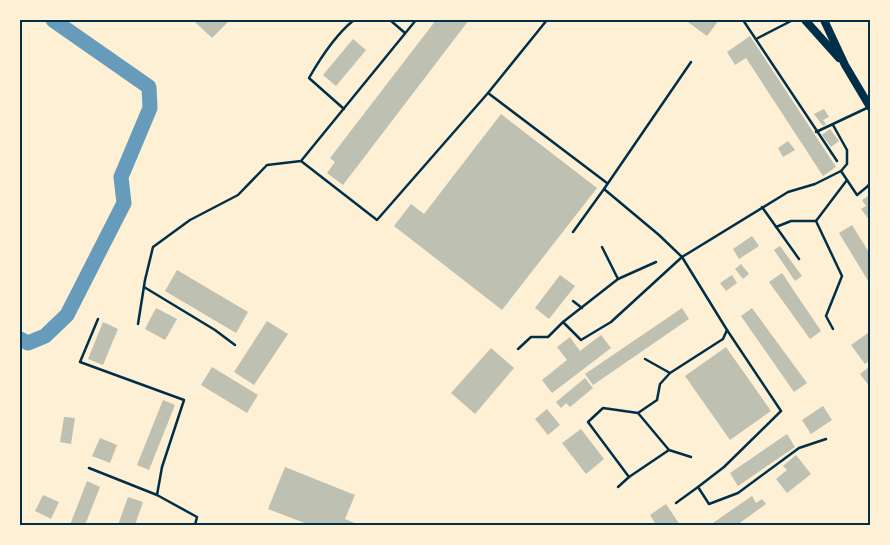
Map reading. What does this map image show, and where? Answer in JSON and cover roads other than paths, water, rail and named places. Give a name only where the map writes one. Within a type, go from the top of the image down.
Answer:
[{"type":"main road","points":[[805,20],[845,65]]},
{"type":"main road","points":[[824,20],[845,65],[870,107]]},
{"type":"lane","points":[[344,109],[309,78],[320,59],[346,26],[354,20]]},
{"type":"lane","points":[[390,20],[406,33]]},
{"type":"lane","points":[[138,324],[153,247],[190,220],[238,195],[266,165],[301,161],[416,20]]},
{"type":"lane","points":[[301,161],[377,220],[488,93],[547,20]]},
{"type":"lane","points":[[744,20],[816,132],[837,161]]},
{"type":"lane","points":[[756,39],[792,20]]},
{"type":"lane","points":[[573,232],[691,62]]},
{"type":"lane","points":[[488,93],[607,183]]},
{"type":"lane","points":[[816,132],[870,107]]},
{"type":"lane","points":[[563,322],[581,340],[611,322],[682,257],[788,192],[815,184],[841,171],[846,164],[847,150],[833,125]]},
{"type":"lane","points":[[841,171],[857,195],[869,186]]},
{"type":"lane","points":[[816,221],[847,180]]},
{"type":"lane","points":[[604,189],[659,234],[682,257],[727,330],[781,411],[724,467],[676,503]]},
{"type":"lane","points":[[762,207],[799,259]]},
{"type":"lane","points":[[776,226],[791,221],[816,221]]},
{"type":"lane","points":[[816,221],[842,276],[826,316],[833,330]]},
{"type":"lane","points":[[602,247],[618,279]]},
{"type":"lane","points":[[518,349],[531,337],[548,337],[563,322],[618,279],[656,262]]},
{"type":"lane","points":[[144,287],[215,330],[235,345]]},
{"type":"lane","points":[[573,301],[582,308]]},
{"type":"lane","points":[[98,319],[80,362],[184,400],[162,467],[157,495]]},
{"type":"lane","points":[[638,413],[657,400],[660,384],[670,373],[723,339],[727,330]]},
{"type":"lane","points":[[645,359],[670,373]]},
{"type":"lane","points":[[629,477],[588,422],[603,408],[638,413],[669,450],[691,457]]},
{"type":"lane","points":[[698,487],[709,504],[738,493],[799,448],[826,439]]},
{"type":"lane","points":[[618,487],[629,477],[669,450]]},
{"type":"lane","points":[[89,468],[157,495],[197,517],[195,525]]},
{"type":"waterway","points":[[20,339],[28,343],[45,336],[67,315],[124,203],[121,177],[150,108],[149,87],[53,20]]}]
